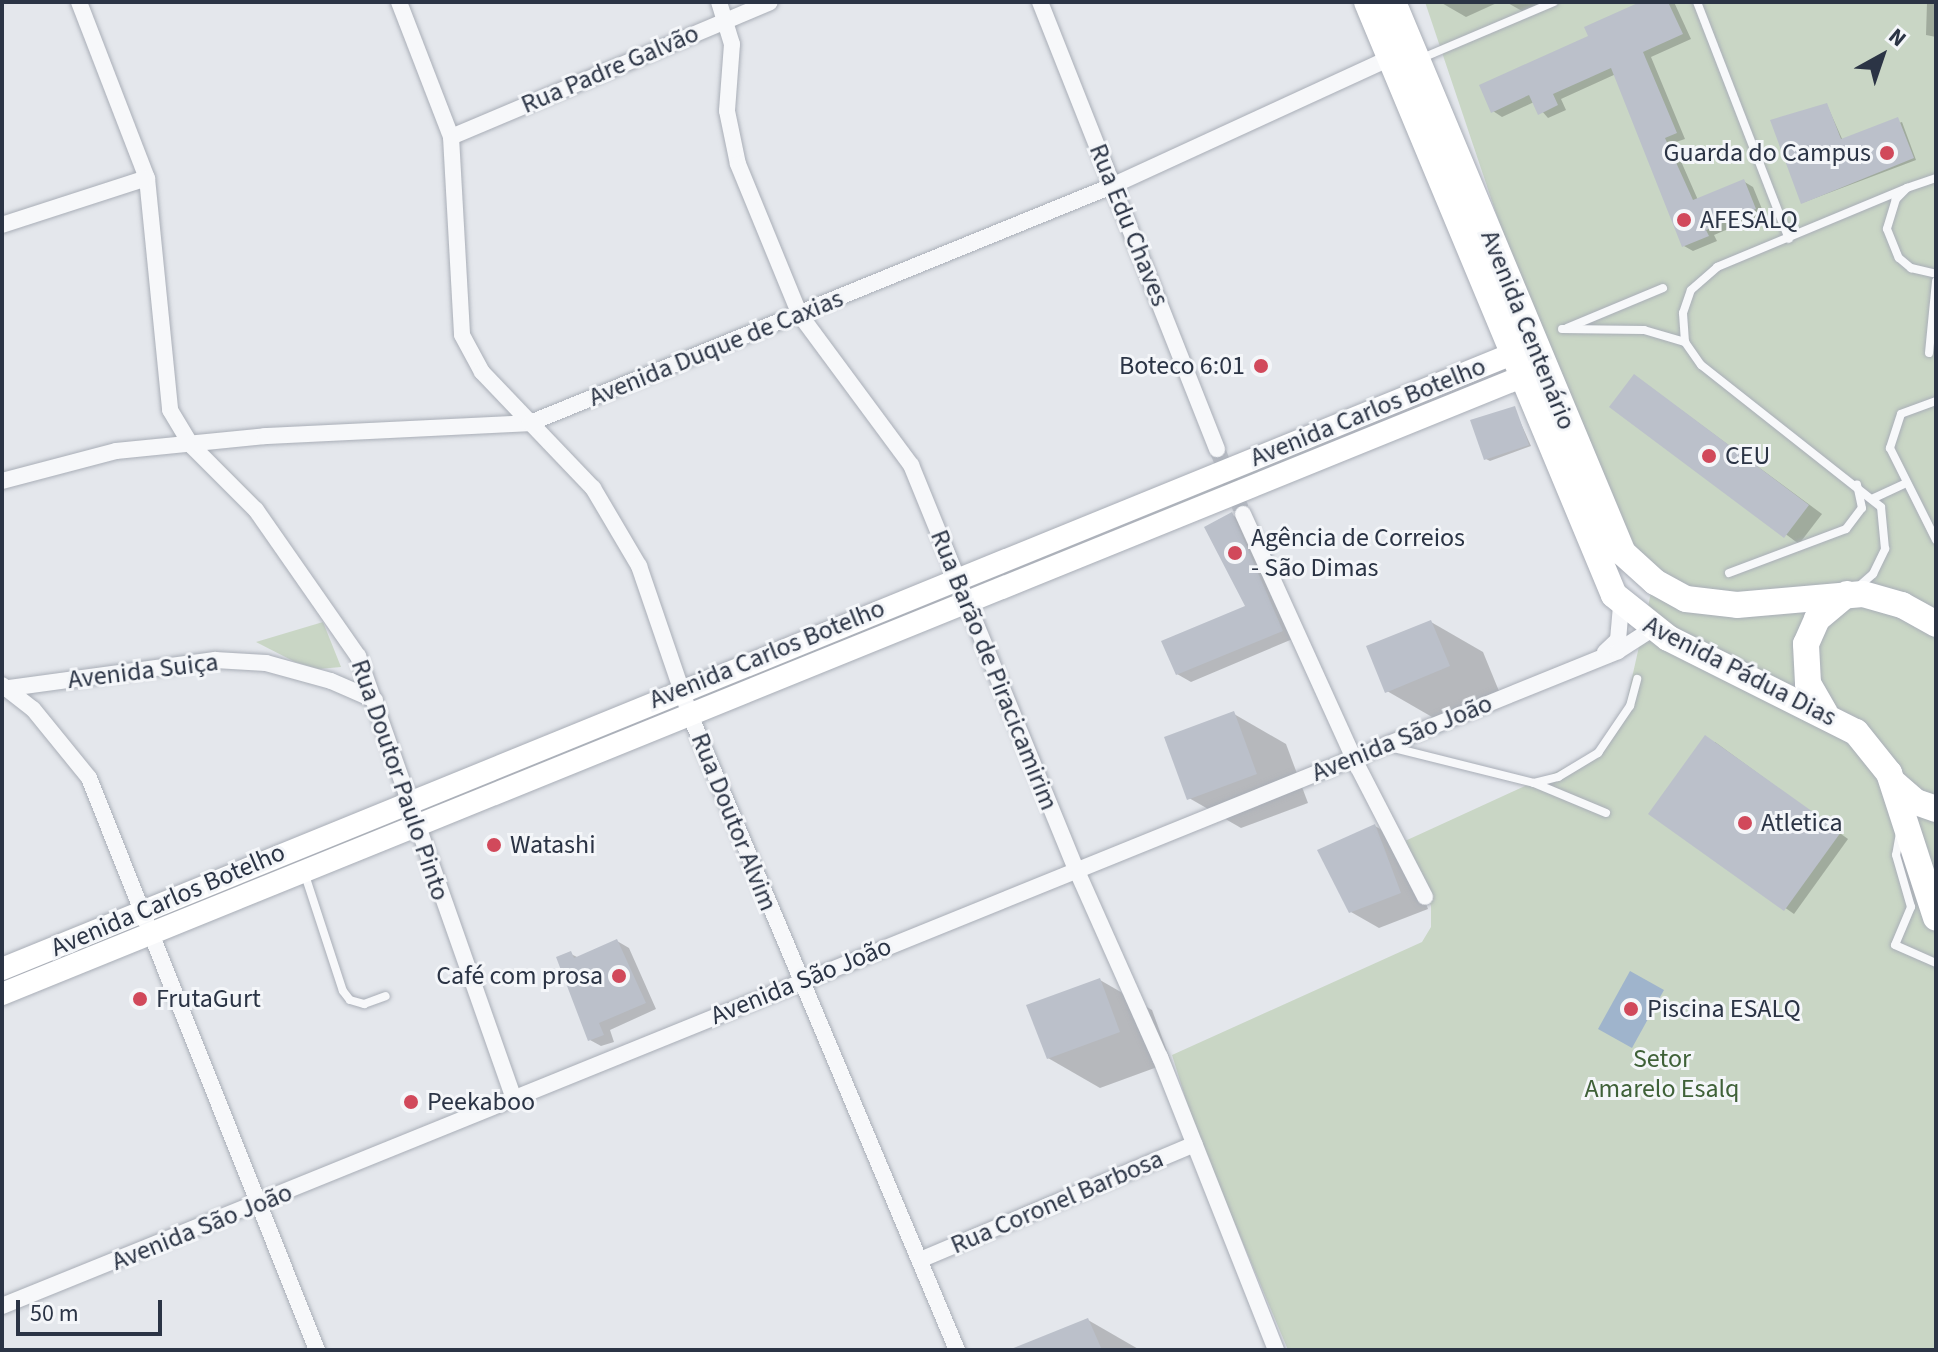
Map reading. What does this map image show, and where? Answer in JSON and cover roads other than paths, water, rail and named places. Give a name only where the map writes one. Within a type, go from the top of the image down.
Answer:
[{"type":"highway","name":"Avenida Centenário","points":[[1367,2],[1515,366]]},
{"type":"highway","name":"Avenida Centenário","points":[[1393,2],[1623,553],[1670,594],[1718,604]]},
{"type":"highway","name":"Avenida Pádua Dias","points":[[1515,366],[1599,566],[1621,604],[1652,629],[1825,713],[1856,732],[1889,773],[1936,918]]},
{"type":"highway","name":"Avenida Pádua Dias","points":[[1718,604],[1847,594],[1879,597],[1936,624]]},
{"type":"highway","points":[[1825,713],[1808,683],[1806,644],[1817,619],[1847,594]]},
{"type":"highway","points":[[1889,773],[1903,793],[1936,809]]},
{"type":"main road","name":"Avenida Carlos Botelho","points":[[2,969],[303,871],[690,715],[967,602],[1515,366],[1535,345]]},
{"type":"main road","name":"Avenida Carlos Botelho","points":[[2,994],[407,800],[955,579],[1515,366]]},
{"type":"street","name":"Rua Doutor Paulo Pinto","points":[[79,2],[147,178],[170,410],[191,445],[256,510],[316,590],[358,656],[414,826],[513,1095]]},
{"type":"street","name":"Rua Doutor Alvim","points":[[399,2],[451,137],[462,335],[482,372],[593,488],[639,566],[690,715],[957,1350]]},
{"type":"street","name":"Rua Barão de Piracicamirim","points":[[719,2],[732,44],[727,111],[738,164],[800,315],[897,439],[1194,1144],[1276,1350]]},
{"type":"street","name":"Rua Padre Galvão","points":[[451,137],[770,2]]},
{"type":"street","name":"Rua Edu Chaves","points":[[1040,2],[1217,449]]},
{"type":"street","name":"Avenida Duque de Caxias","points":[[2,481],[116,451],[530,423],[1114,185],[1390,58]]},
{"type":"street","points":[[2,225],[147,178]]},
{"type":"street","points":[[1243,514],[1354,758],[1425,897]]},
{"type":"street","points":[[1601,656],[1618,640],[1621,604]]},
{"type":"street","name":"Avenida São João","points":[[2,1306],[260,1205],[513,1095],[1354,758],[1601,656],[1652,629]]},
{"type":"street","name":"Avenida Suiça","points":[[3,687],[215,660],[266,663],[331,681],[375,700]]},
{"type":"street","points":[[3,687],[33,709],[78,760],[317,1350]]},
{"type":"street","name":"Rua Coronel Barbosa","points":[[920,1260],[1194,1144]]},
{"type":"lane","points":[[1417,60],[1554,2]]},
{"type":"lane","points":[[1697,2],[1789,239]]},
{"type":"lane","points":[[1847,594],[1873,574],[1885,549],[1886,519],[1874,498],[1701,365],[1685,342],[1685,302],[1700,279],[1921,181],[1936,178]]},
{"type":"lane","points":[[1907,188],[1889,213],[1891,244],[1911,268],[1936,274]]},
{"type":"lane","points":[[1929,353],[1936,281]]},
{"type":"lane","points":[[1663,288],[1562,329],[1644,330],[1685,342]]},
{"type":"lane","points":[[1936,401],[1912,407],[1894,423],[1890,448],[1904,484],[1936,540]]},
{"type":"lane","points":[[1729,573],[1846,529],[1862,508],[1857,484]]},
{"type":"lane","points":[[1874,498],[1904,484]]},
{"type":"lane","points":[[1534,783],[1581,767],[1598,753],[1630,706],[1637,679]]},
{"type":"lane","points":[[1386,743],[1534,783],[1606,813]]},
{"type":"lane","points":[[1903,814],[1896,855],[1911,907],[1895,945],[1936,963]]},
{"type":"lane","points":[[303,871],[343,991],[350,1000],[364,1004],[386,996]]},
{"type":"water","name":"Piscina ESALQ","points":[[1630,971],[1664,990],[1632,1048],[1598,1029]]},
{"type":"tunnel","points":[[1217,449],[1243,514]]},
{"type":"place","name":"Guarda do Campus","points":[[1887,153]]},
{"type":"place","name":"AFESALQ","points":[[1684,220]]},
{"type":"place","name":"Boteco 6:01","points":[[1261,366]]},
{"type":"place","name":"CEU","points":[[1709,456]]},
{"type":"place","name":"Agência de Correios - São Dimas","points":[[1235,553]]},
{"type":"place","name":"Atletica","points":[[1745,823]]},
{"type":"place","name":"Watashi","points":[[494,845]]},
{"type":"place","name":"Café com prosa","points":[[619,976]]},
{"type":"place","name":"FrutaGurt","points":[[140,999]]},
{"type":"place","name":"Piscina ESALQ","points":[[1631,1009]]},
{"type":"place","name":"Peekaboo","points":[[411,1102]]},
{"type":"park label","name":"Setor Amarelo Esalq","points":[[1662,1074]]}]
